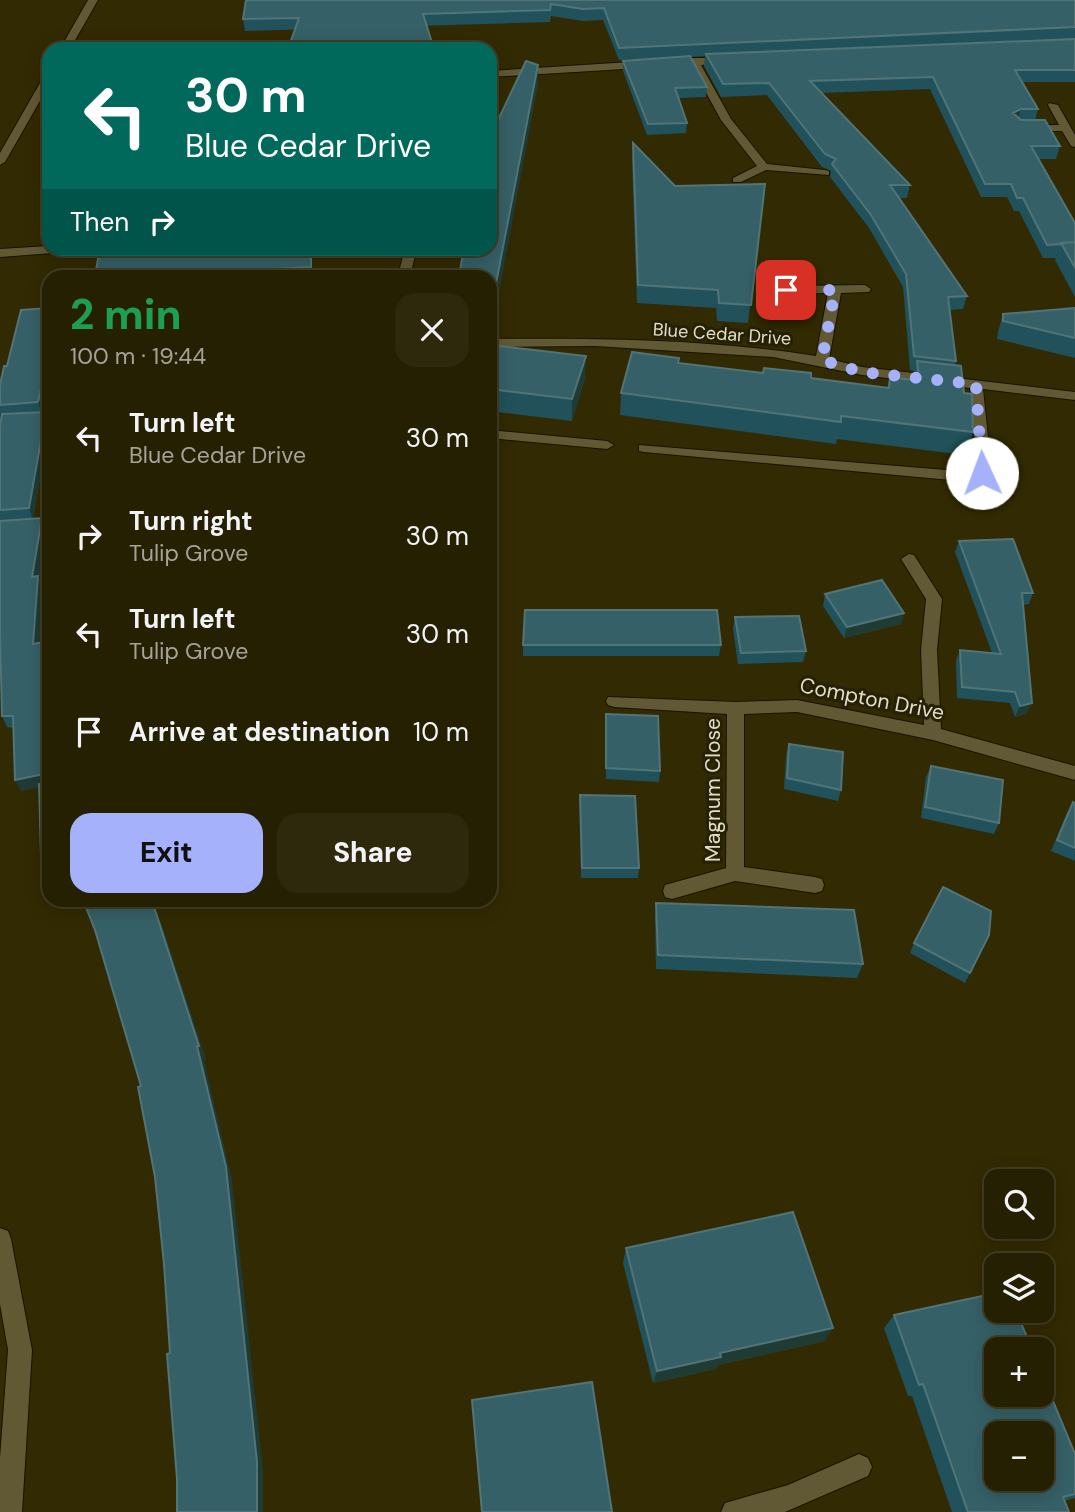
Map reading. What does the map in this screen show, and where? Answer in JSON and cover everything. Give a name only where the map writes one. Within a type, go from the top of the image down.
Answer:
[{"type":"street","points":[[69,42],[93,0]]},
{"type":"street","points":[[497,74],[736,60]]},
{"type":"street","points":[[694,61],[726,120],[764,167]]},
{"type":"street","points":[[0,162],[16,126],[42,87]]},
{"type":"street","points":[[1053,105],[1075,145]]},
{"type":"street","points":[[1017,127],[1065,128]]},
{"type":"street","points":[[737,180],[764,167],[824,173]]},
{"type":"street","points":[[0,253],[42,250]]},
{"type":"street","points":[[786,290],[865,289]]},
{"type":"street","points":[[822,360],[835,290]]},
{"type":"street","name":"Blue Cedar Drive","points":[[497,343],[595,342],[773,353],[822,360],[862,372],[1075,396]]},
{"type":"street","points":[[644,448],[973,477],[982,473],[984,466],[976,384]]},
{"type":"street","points":[[497,435],[607,445]]},
{"type":"street","points":[[909,559],[934,599],[929,650],[933,733]]},
{"type":"street","name":"Compton Drive","points":[[614,701],[736,708],[797,706],[933,733],[1075,773]]},
{"type":"street","name":"Magnum Close","points":[[735,873],[736,708]]},
{"type":"street","name":"Magnum Close","points":[[672,891],[735,873],[815,885]]},
{"type":"street","points":[[0,1239],[20,1350],[9,1512]]},
{"type":"street","points":[[734,1512],[790,1505],[859,1467]]},
{"type":"building","points":[[246,0],[1075,0],[1075,27],[619,48],[604,8],[583,9],[551,4],[550,10],[423,14],[432,42],[290,42],[299,18],[243,19]]},
{"type":"building","points":[[1075,39],[1075,70],[1015,70],[1038,109],[1021,109],[1013,113],[1021,120],[1045,120],[1060,146],[1031,146],[1075,223],[1075,242],[1047,245],[1023,198],[1017,198],[1011,184],[985,184],[933,77],[810,81],[910,185],[890,185],[967,296],[948,297],[956,361],[914,356],[906,274],[871,215],[832,164],[836,159],[825,154],[769,83],[723,84],[706,54]]},
{"type":"building","points":[[690,56],[707,87],[675,88],[687,123],[648,124],[623,61]]},
{"type":"building","points":[[526,61],[538,65],[497,279],[497,270],[460,270],[463,256],[497,256],[497,122]]},
{"type":"building","points":[[633,143],[675,186],[765,184],[751,305],[719,303],[718,290],[638,285]]},
{"type":"building","points":[[1075,242],[1075,268],[1061,243]]},
{"type":"building","points":[[99,256],[311,256],[311,267],[259,270],[96,270]]},
{"type":"building","points":[[42,308],[42,385],[38,402],[0,405],[4,366],[7,366],[21,310]]},
{"type":"building","points":[[1075,308],[1075,338],[1003,321],[1003,314]]},
{"type":"building","points":[[497,346],[586,356],[572,399],[497,390]]},
{"type":"building","points":[[632,352],[679,358],[678,363],[763,373],[764,368],[811,373],[811,378],[889,388],[890,377],[919,381],[917,361],[961,366],[964,393],[972,394],[973,432],[841,416],[841,422],[621,393]]},
{"type":"building","points":[[42,412],[42,435],[29,508],[0,510],[2,414]]},
{"type":"building","points":[[42,518],[32,577],[38,576],[33,644],[42,642],[42,774],[15,780],[13,716],[2,716],[0,521]]},
{"type":"building","points":[[1013,539],[1033,593],[1022,593],[1032,703],[1020,706],[1015,692],[962,687],[960,650],[1001,654],[959,541]]},
{"type":"building","points":[[882,580],[904,613],[847,627],[825,594]]},
{"type":"building","points":[[525,610],[717,610],[721,645],[523,645]]},
{"type":"building","points":[[799,616],[806,651],[741,653],[735,617]]},
{"type":"building","points":[[606,714],[658,716],[660,771],[606,768]]},
{"type":"building","points":[[789,744],[843,752],[841,790],[787,778]]},
{"type":"building","points":[[931,766],[1003,780],[999,823],[925,807]]},
{"type":"building","points":[[42,783],[41,854],[39,784]]},
{"type":"building","points":[[580,795],[635,796],[639,868],[582,868]]},
{"type":"building","points":[[1073,802],[1075,803],[1075,848],[1057,840]]},
{"type":"building","points":[[943,887],[991,911],[989,935],[970,973],[914,943]]},
{"type":"building","points":[[656,903],[854,910],[863,964],[658,955]]},
{"type":"building","points":[[86,907],[154,907],[199,1046],[226,1167],[257,1462],[257,1512],[177,1512],[167,1354],[170,1353],[155,1177],[138,1087],[141,1086]]},
{"type":"building","points":[[793,1212],[833,1328],[720,1353],[721,1357],[657,1371],[626,1248]]},
{"type":"building","points":[[984,1296],[984,1323],[1021,1323],[1027,1337],[984,1337],[984,1407],[1054,1407],[1054,1403],[1075,1454],[1075,1494],[1063,1497],[1069,1512],[968,1512],[923,1384],[919,1385],[894,1315]]},
{"type":"building","points":[[592,1382],[612,1512],[482,1512],[472,1400]]},
{"type":"route","points":[[786,290],[835,290],[822,360],[862,372],[976,384],[984,466],[982,473]]}]
